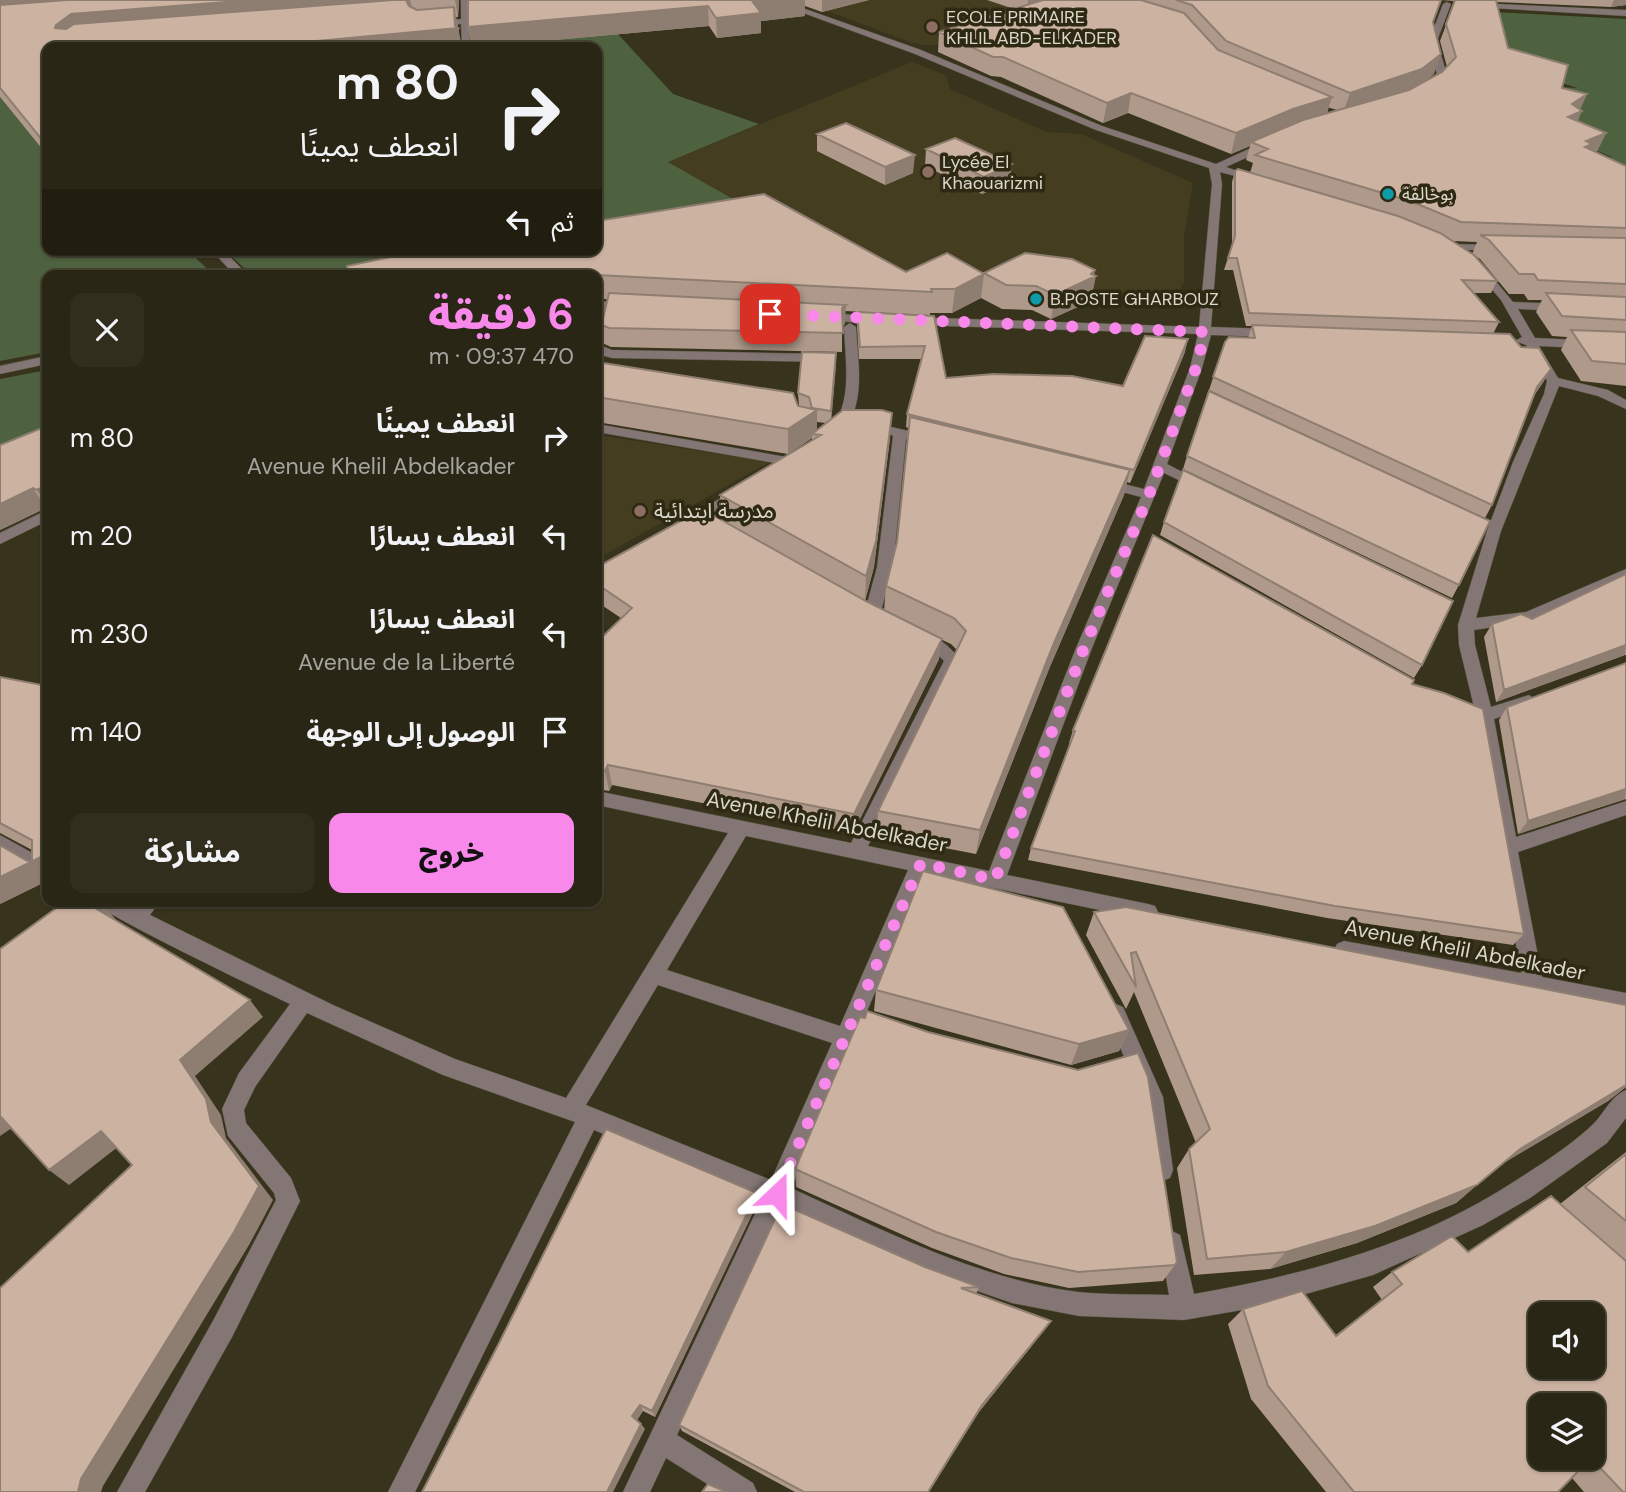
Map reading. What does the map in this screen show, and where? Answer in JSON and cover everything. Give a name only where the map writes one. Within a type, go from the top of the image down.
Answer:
[{"type":"street","points":[[465,0],[466,42]]},
{"type":"street","points":[[774,0],[918,52],[1099,128],[1214,169],[1272,186]]},
{"type":"street","points":[[1422,91],[1432,87],[1442,75],[1433,41],[1451,2],[1434,3]]},
{"type":"street","points":[[1467,5],[1626,12]]},
{"type":"street","points":[[424,24],[466,21]]},
{"type":"street","points":[[918,52],[931,48]]},
{"type":"street","points":[[1214,169],[1277,140]]},
{"type":"street","points":[[995,880],[1084,648],[1140,533],[1149,495],[1160,466],[1194,391],[1204,337],[1217,184],[1214,169]]},
{"type":"street","points":[[1440,241],[1474,263],[1509,305],[1553,381],[1551,394],[1488,529],[1463,616],[1467,646],[1485,716],[1533,986]]},
{"type":"street","points":[[1452,247],[1505,249]]},
{"type":"street","points":[[222,256],[237,270]]},
{"type":"street","points":[[1509,305],[1574,308]]},
{"type":"street","points":[[602,310],[643,312]]},
{"type":"street","points":[[1204,337],[805,321],[897,329],[1204,337],[1286,339]]},
{"type":"street","points":[[827,434],[854,420],[850,327]]},
{"type":"street","points":[[1504,345],[1626,346]]},
{"type":"street","points":[[1532,346],[1626,355]]},
{"type":"street","points":[[602,352],[850,359]]},
{"type":"street","points":[[0,370],[42,361]]},
{"type":"street","points":[[1553,381],[1603,393],[1626,394]]},
{"type":"street","points":[[1603,393],[1626,405]]},
{"type":"street","points":[[880,428],[947,444]]},
{"type":"street","points":[[602,429],[797,459],[702,519],[675,528]]},
{"type":"street","points":[[872,614],[885,567],[900,434]]},
{"type":"street","points":[[1160,466],[1220,495]]},
{"type":"street","points":[[1083,478],[1149,495]]},
{"type":"street","points":[[0,539],[42,518]]},
{"type":"street","points":[[1463,616],[1542,612],[1626,573]]},
{"type":"street","points":[[857,850],[952,661],[944,650],[904,632]]},
{"type":"street","points":[[1460,706],[1485,716],[1541,696]]},
{"type":"street","name":"Avenue Khelil Abdelkader","points":[[602,799],[1168,916]]},
{"type":"street","points":[[1509,847],[1626,808]]},
{"type":"street","points":[[401,1492],[580,1114],[655,975],[741,828]]},
{"type":"street","points":[[0,843],[42,867]]},
{"type":"street","points":[[636,1492],[777,1194],[921,863]]},
{"type":"street","points":[[1050,893],[1062,914]]},
{"type":"street","points":[[114,907],[304,1001],[451,1068],[580,1114],[777,1194],[928,1262],[1012,1292],[1079,1304],[1184,1308],[1272,1292],[1373,1264],[1475,1217],[1522,1189],[1599,1135],[1626,1101]]},
{"type":"street","points":[[135,919],[145,907]]},
{"type":"street","name":"Avenue Khelil Abdelkader","points":[[1328,947],[1626,1002]]},
{"type":"street","points":[[655,975],[850,1027],[878,1025]]},
{"type":"street","points":[[1103,990],[1137,1058],[1152,1097],[1164,1190]]},
{"type":"street","points":[[130,1492],[223,1328],[288,1201],[283,1186],[236,1128],[233,1109],[247,1080],[304,1001]]},
{"type":"street","points":[[1114,1065],[1137,1058]]},
{"type":"street","points":[[1522,1189],[1542,1208]]},
{"type":"street","points":[[1168,1217],[1184,1308]]},
{"type":"street","points":[[661,1440],[744,1492]]},
{"type":"shaded area","name":"ECOLE PRIMAIRE KHLIL ABD-ELKADER","points":[[869,0],[1070,0],[1068,5],[936,45],[924,45],[827,11]]},
{"type":"shaded area","name":"Lycée El Khaouarizmi","points":[[912,62],[946,75],[950,89],[1047,132],[1081,134],[1193,183],[1184,237],[1184,282],[1179,291],[1127,298],[1090,295],[981,298],[904,295],[668,162]]},
{"type":"shaded area","name":"مدرسة ابتدائية","points":[[602,436],[770,462],[602,556]]},
{"type":"green space","points":[[1456,10],[1626,19],[1626,180],[1591,163],[1612,157],[1559,135],[1559,87],[1578,88],[1499,65],[1493,33],[1444,26]]},
{"type":"green space","points":[[618,34],[673,94],[759,124],[668,162],[765,217],[602,243],[602,42],[532,42]]},
{"type":"green space","points":[[0,97],[42,149],[42,256],[193,256],[209,270],[42,270],[42,353],[0,361]]},
{"type":"green space","points":[[231,256],[527,256],[452,270],[246,270]]},
{"type":"green space","points":[[42,371],[42,453],[0,470],[0,379]]},
{"type":"building","points":[[67,0],[253,0],[71,14],[55,28],[66,29],[74,24],[406,0],[409,6],[417,10],[454,7],[455,26],[458,28],[306,42],[42,42],[42,140],[0,88],[0,5]]},
{"type":"building","points":[[468,0],[770,0],[753,2],[761,13],[716,18],[708,6],[468,27]]},
{"type":"building","points":[[1043,0],[1141,0],[1184,13],[1218,50],[1332,97],[1293,109],[1236,133],[1131,93],[1107,103],[939,32]]},
{"type":"building","points":[[1176,0],[1441,0],[1433,22],[1441,54],[1422,69],[1350,93],[1226,41],[1192,5]]},
{"type":"building","points":[[1455,0],[1496,0],[1508,48],[1568,65],[1562,88],[1587,94],[1572,104],[1582,111],[1568,117],[1606,133],[1586,141],[1592,144],[1585,147],[1626,166],[1626,228],[1461,222],[1410,201],[1255,155],[1268,149],[1251,142],[1303,120],[1409,90],[1442,72],[1456,57],[1446,24]]},
{"type":"building","points":[[846,123],[915,155],[885,167],[817,134]]},
{"type":"building","points":[[955,138],[1012,164],[984,177],[926,149]]},
{"type":"building","points":[[1238,169],[1398,216],[1440,233],[1474,255],[1497,281],[1462,280],[1499,322],[1249,313],[1237,258],[1228,258],[1235,236],[1235,171]]},
{"type":"building","points":[[764,194],[906,272],[947,253],[984,274],[955,289],[931,289],[932,292],[602,275],[602,270],[347,270],[347,266],[396,256],[602,256],[602,220]]},
{"type":"building","points":[[1480,235],[1626,238],[1626,284],[1538,280],[1534,274],[1519,274],[1489,240]]},
{"type":"building","points":[[1025,253],[1072,259],[1095,270],[1091,274],[1096,276],[1055,295],[1036,286],[1006,285],[984,273]]},
{"type":"building","points":[[609,293],[846,305],[842,308],[843,333],[609,328],[602,325]]},
{"type":"building","points":[[1546,293],[1626,297],[1626,320],[1562,316]]},
{"type":"building","points":[[857,312],[934,316],[946,378],[993,374],[1072,376],[1123,386],[1145,336],[1188,339],[1134,470],[907,414],[925,346],[860,347]]},
{"type":"building","points":[[1252,325],[1510,334],[1521,347],[1539,348],[1551,369],[1537,387],[1492,505],[1213,377],[1225,342],[1229,337],[1255,338]]},
{"type":"building","points":[[1571,330],[1626,332],[1626,364],[1592,361]]},
{"type":"building","points":[[802,352],[836,353],[831,411],[812,408],[809,397],[798,393]]},
{"type":"building","points":[[602,363],[793,393],[798,406],[817,410],[788,429],[602,398]]},
{"type":"building","points":[[1209,391],[1490,521],[1459,585],[1187,456]]},
{"type":"building","points":[[843,410],[882,410],[892,413],[876,541],[866,576],[720,495],[821,435],[812,434]]},
{"type":"building","points":[[910,417],[1130,470],[1054,643],[980,830],[878,811],[966,631],[954,618],[886,586],[897,542]]},
{"type":"building","points":[[42,428],[42,488],[37,490],[33,488],[0,504],[0,445]]},
{"type":"building","points":[[1183,470],[1453,601],[1422,665],[1164,522]]},
{"type":"building","points":[[702,509],[866,601],[942,639],[854,814],[608,765],[605,771],[602,771],[602,637],[632,608],[602,587],[602,564]]},
{"type":"building","points":[[1153,535],[1414,680],[1412,684],[1444,693],[1483,709],[1524,934],[1335,906],[1031,848],[1075,731],[1073,730]]},
{"type":"building","points":[[1626,574],[1626,645],[1504,690],[1492,624],[1521,614],[1532,619]]},
{"type":"building","points":[[1626,663],[1626,789],[1528,821],[1507,707]]},
{"type":"building","points":[[0,677],[42,685],[42,856],[0,877],[0,845],[29,862],[32,861],[32,840],[0,823]]},
{"type":"building","points":[[923,871],[1063,907],[1129,1030],[1079,1044],[876,990]]},
{"type":"building","points":[[58,907],[96,907],[250,1000],[180,1060],[206,1099],[211,1122],[259,1186],[234,1232],[81,1479],[78,1492],[0,1492],[0,1288],[132,1165],[101,1131],[49,1170],[0,1116],[0,949]]},
{"type":"building","points":[[1126,907],[1626,1005],[1626,1085],[1520,1149],[1477,1185],[1375,1226],[1286,1252],[1207,1259],[1189,1149],[1210,1129],[1136,952],[1131,953],[1136,987],[1094,912]]},
{"type":"building","points":[[867,1011],[928,1032],[1078,1070],[1138,1053],[1148,1077],[1177,1262],[1175,1265],[1078,1272],[1011,1258],[936,1232],[795,1169],[860,1017],[865,1018]]},
{"type":"building","points":[[606,1129],[757,1193],[652,1411],[640,1405],[632,1416],[641,1424],[607,1492],[422,1492],[497,1347]]},
{"type":"building","points":[[1626,1154],[1626,1221],[1585,1187]]},
{"type":"building","points":[[1551,1196],[1626,1261],[1626,1492],[1602,1470],[1605,1470],[1605,1393],[1528,1393],[1528,1470],[1579,1470],[1558,1492],[1354,1492],[1268,1386],[1243,1309],[1302,1291],[1336,1336],[1402,1284],[1392,1272],[1452,1236],[1468,1252]]},
{"type":"building","points":[[782,1204],[925,1267],[979,1287],[961,1288],[1051,1321],[982,1405],[928,1492],[804,1492],[679,1425]]},
{"type":"building","points":[[708,1484],[722,1490],[725,1492],[702,1492]]},
{"type":"place","name":"ECOLE PRIMAIRE KHLIL ABD-ELKADER","points":[[932,27]]},
{"type":"place","name":"Lycée El Khaouarizmi","points":[[928,172]]},
{"type":"place","name":"بوخالفة","points":[[1388,194]]},
{"type":"place","name":"B.POSTE GHARBOUZ","points":[[1036,299]]},
{"type":"place","name":"مدرسة ابتدائية","points":[[640,511]]},
{"type":"route","points":[[770,314],[1205,332],[1196,368],[1149,495],[1084,648],[995,880],[921,863],[777,1194]]}]
